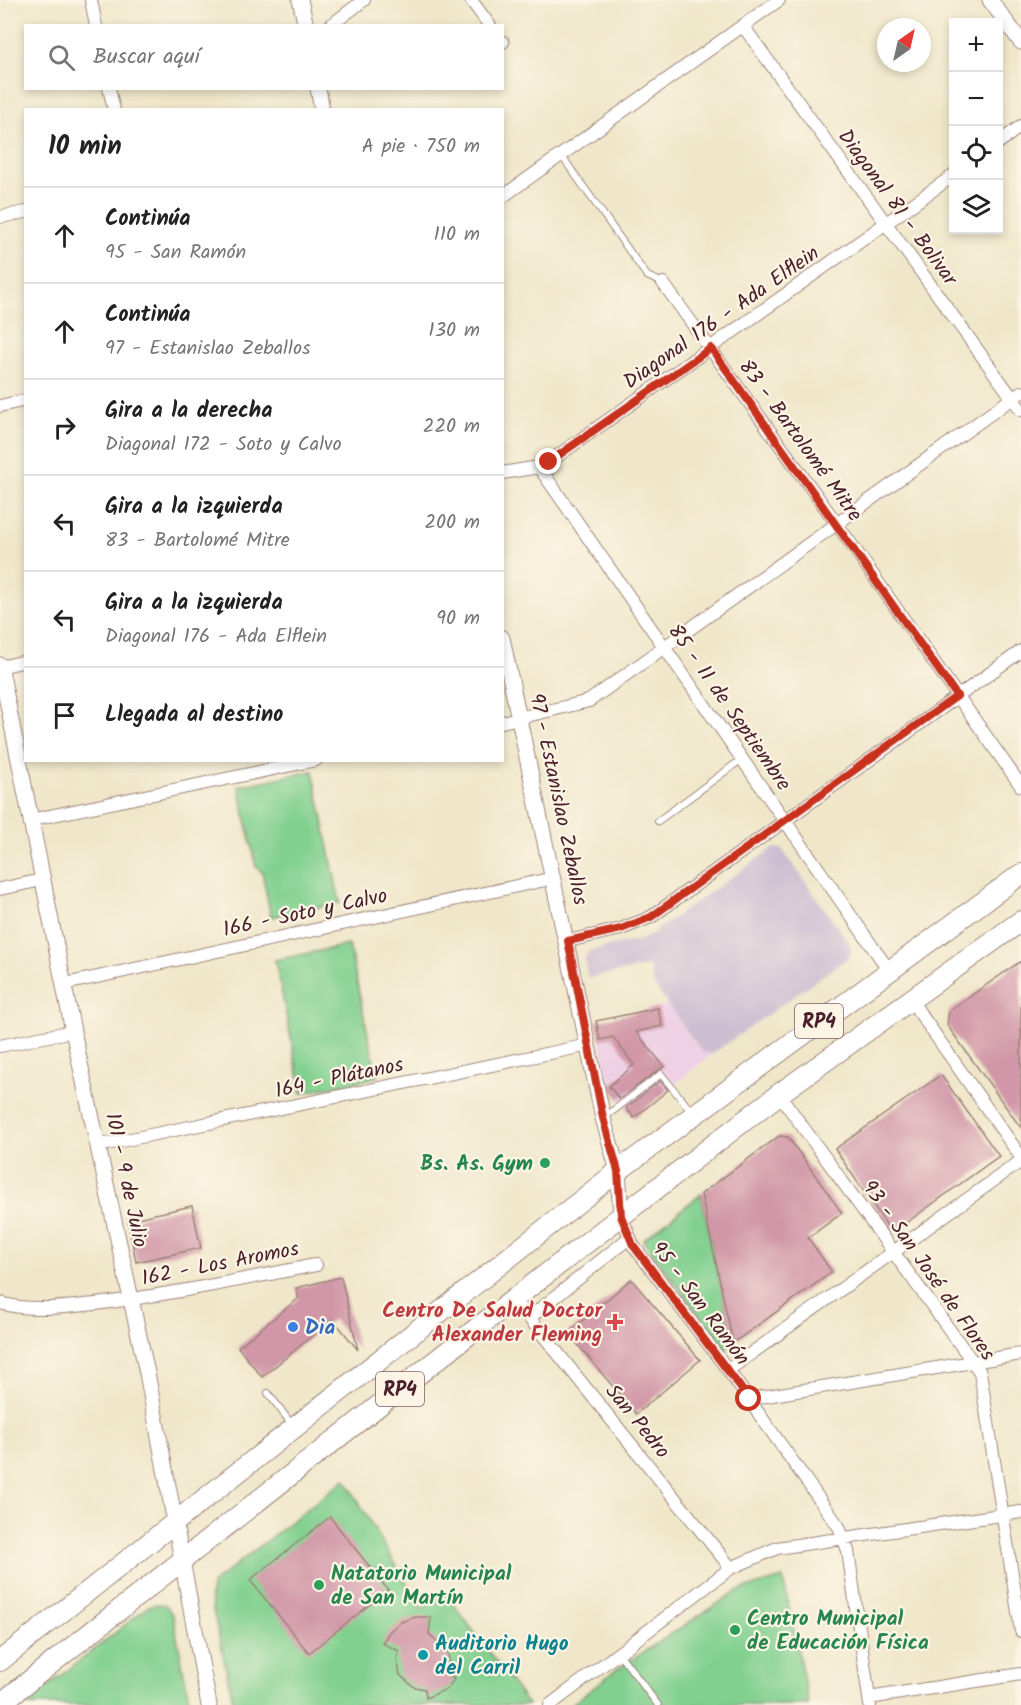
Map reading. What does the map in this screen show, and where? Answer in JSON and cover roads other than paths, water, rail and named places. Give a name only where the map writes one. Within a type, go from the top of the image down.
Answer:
[{"type":"main road","name":"RP4","points":[[0,1661],[618,1171],[888,969],[1021,874]]},
{"type":"main road","name":"RP4","points":[[0,1704],[181,1564],[514,1299],[779,1094],[1021,921]]},
{"type":"street","points":[[91,0],[96,24]]},
{"type":"street","points":[[300,0],[306,24]]},
{"type":"street","points":[[333,24],[364,0]]},
{"type":"street","points":[[471,0],[489,24]]},
{"type":"street","points":[[504,196],[779,0]]},
{"type":"street","points":[[990,0],[1021,42]]},
{"type":"street","name":"Diagonal 81 - Bolivar","points":[[743,26],[886,224],[1017,395],[1021,410]]},
{"type":"street","points":[[109,90],[114,108]]},
{"type":"street","points":[[318,90],[322,108]]},
{"type":"street","points":[[1003,140],[1021,126]]},
{"type":"street","name":"Diagonal 176 - Ada Elflein","points":[[504,473],[539,467],[949,179]]},
{"type":"street","points":[[0,217],[24,212]]},
{"type":"street","name":"83 - Bartolomé Mitre","points":[[663,283],[837,524],[1021,786]]},
{"type":"street","points":[[504,722],[589,700],[1017,395]]},
{"type":"street","points":[[0,406],[24,400]]},
{"type":"street","name":"85 - 11 de Septiembre","points":[[539,467],[888,969]]},
{"type":"street","name":"97 - Estanislao Zeballos","points":[[504,647],[568,941],[603,1118],[618,1171],[621,1216]]},
{"type":"street","points":[[568,941],[621,929],[651,917],[1021,651]]},
{"type":"street","points":[[0,666],[24,661]]},
{"type":"street","name":"101 - 9 de Julio","points":[[0,666],[97,1146],[131,1300],[150,1373],[181,1564],[208,1705]]},
{"type":"street","points":[[30,819],[306,762]]},
{"type":"street","name":"166 - Soto y Calvo","points":[[65,984],[554,878]]},
{"type":"street","points":[[0,889],[42,880]]},
{"type":"street","points":[[728,1370],[1021,1159],[910,999]]},
{"type":"street","points":[[0,1046],[73,1031]]},
{"type":"street","name":"164 - Plátanos","points":[[97,1146],[589,1045]]},
{"type":"street","name":"93 - San José de Flores","points":[[779,1094],[973,1361],[981,1382],[1021,1631]]},
{"type":"street","name":"95 - San Ramón","points":[[621,1216],[629,1238],[749,1399],[844,1538],[869,1702]]},
{"type":"street","points":[[529,1318],[629,1238]]},
{"type":"street","name":"162 - Los Aromos","points":[[0,1303],[28,1308],[54,1308],[131,1300],[316,1265]]},
{"type":"street","name":"San Pedro","points":[[514,1299],[731,1568]]},
{"type":"street","points":[[749,1399],[1021,1354]]},
{"type":"street","points":[[550,1705],[731,1568],[777,1548],[1021,1512]]},
{"type":"street","points":[[869,1702],[1021,1674]]},
{"type":"lane","name":"83 - Bartolomé Mitre","points":[[561,155],[647,276],[663,283]]},
{"type":"lane","points":[[658,821],[742,759]]},
{"type":"lane","points":[[603,1118],[661,1074],[694,1114]]},
{"type":"lane","points":[[268,1394],[295,1429]]},
{"type":"lane","points":[[618,1652],[658,1705]]},
{"type":"place","name":"Bs. As. Gym","points":[[545,1163]]},
{"type":"place","name":"Centro De Salud Doctor Alexander Fleming","points":[[615,1322]]},
{"type":"place","name":"Dia","points":[[293,1327]]},
{"type":"place","name":"Natatorio Municipal de San Martín","points":[[319,1585]]},
{"type":"place","name":"Centro Municipal de Educación Física","points":[[735,1630]]},
{"type":"place","name":"Auditorio Hugo del Carril","points":[[423,1655]]}]
